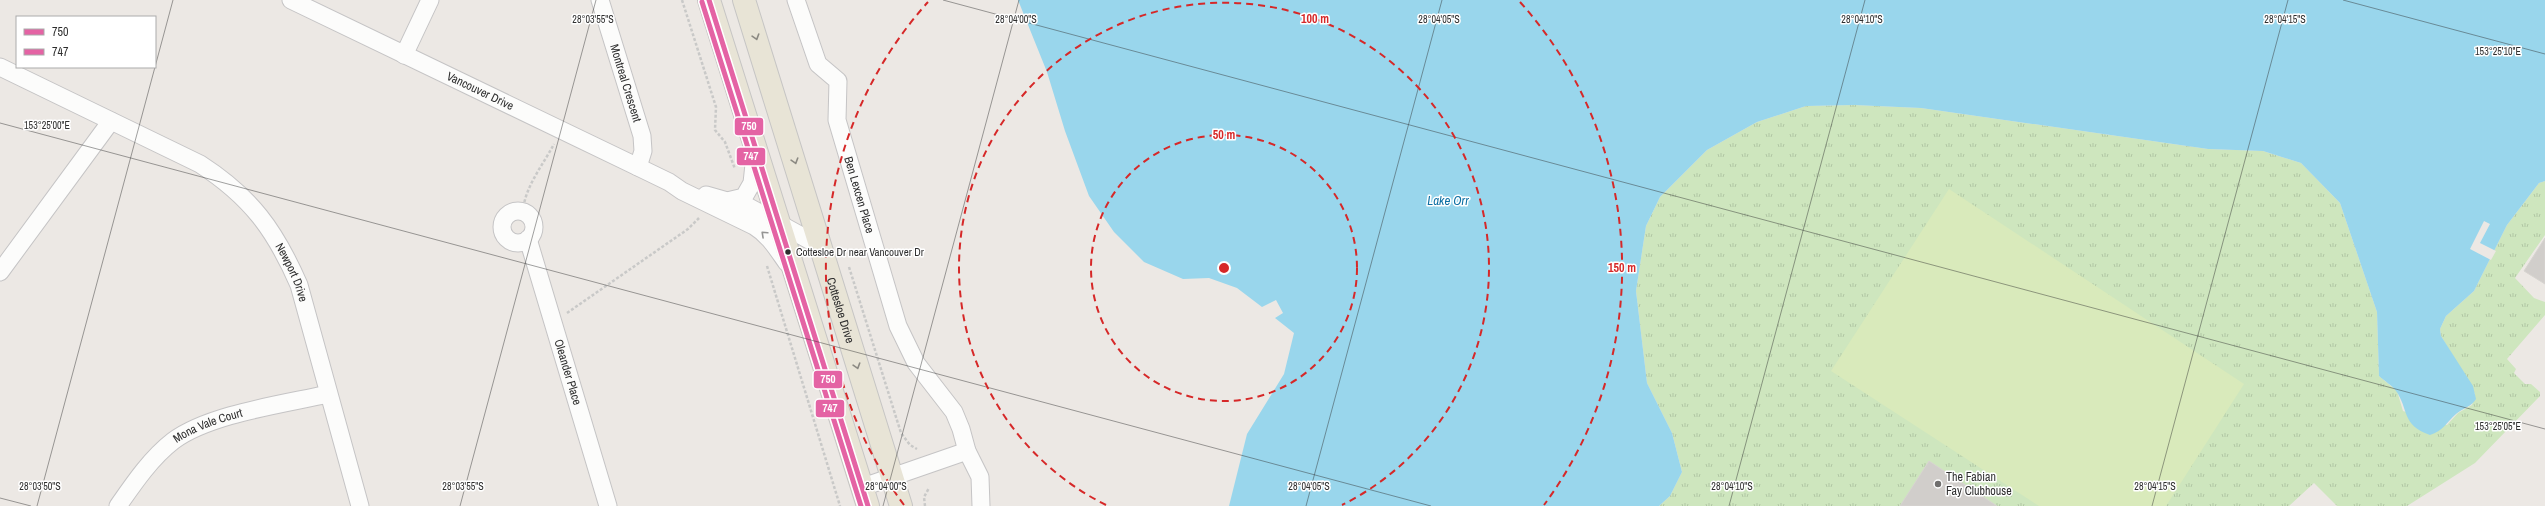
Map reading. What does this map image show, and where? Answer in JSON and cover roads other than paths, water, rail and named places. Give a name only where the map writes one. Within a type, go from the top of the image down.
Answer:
[{"type":"main road","points":[[709,0],[865,497]]},
{"type":"main road","name":"Cottesloe Drive","points":[[744,0],[901,506]]},
{"type":"street","name":"Vancouver Drive","points":[[291,0],[638,167],[668,182],[682,192],[762,231],[796,276]]},
{"type":"street","points":[[404,55],[430,0]]},
{"type":"street","name":"Montreal Crescent","points":[[600,0],[642,136],[643,151],[638,167]]},
{"type":"street","name":"Ben Lexcen Place","points":[[796,0],[818,64],[838,81],[837,120],[898,326],[916,363],[954,412],[961,429],[966,451],[980,477],[981,506]]},
{"type":"street","name":"Newport Drive","points":[[0,68],[200,164],[228,182],[253,207],[283,251],[298,285],[360,506]]},
{"type":"street","points":[[0,272],[111,121]]},
{"type":"street","points":[[727,201],[744,197],[750,189],[756,146]]},
{"type":"street","name":"Vancouver Drive","points":[[668,182],[685,185],[717,200],[747,206],[820,246]]},
{"type":"street","name":"Oleander Place","points":[[528,239],[520,242],[511,241],[505,236],[502,228],[507,215],[515,211],[523,212],[530,218],[533,226],[528,239],[608,506]]},
{"type":"street","name":"Mona Vale Court","points":[[118,506],[156,458],[174,441],[198,428],[222,419],[328,394]]},
{"type":"street","points":[[865,497],[892,478],[966,451]]},
{"type":"water","name":"Lake Orr","points":[[1018,0],[2545,0],[2545,181],[2539,183],[2507,225],[2474,291],[2446,316],[2440,329],[2441,336],[2473,386],[2476,399],[2472,404],[2456,414],[2441,429],[2430,435],[2414,426],[2407,416],[2396,391],[2379,376],[2377,312],[2340,203],[2301,163],[2263,151],[2208,149],[1921,108],[1854,105],[1806,106],[1757,122],[1707,150],[1660,197],[1646,226],[1636,291],[1647,383],[1672,433],[1682,472],[1670,496],[1659,506],[1229,506],[1247,434],[1284,374],[1294,333],[1275,318],[1283,313],[1276,300],[1262,307],[1237,288],[1209,278],[1183,279],[1144,262],[1114,232],[1089,196],[1065,131],[1047,72]]},
{"type":"place","name":"Cottesloe Dr near Vancouver Dr","points":[[788,252]]},
{"type":"place","name":"The Fabian Fay Clubhouse","points":[[1938,484]]}]
